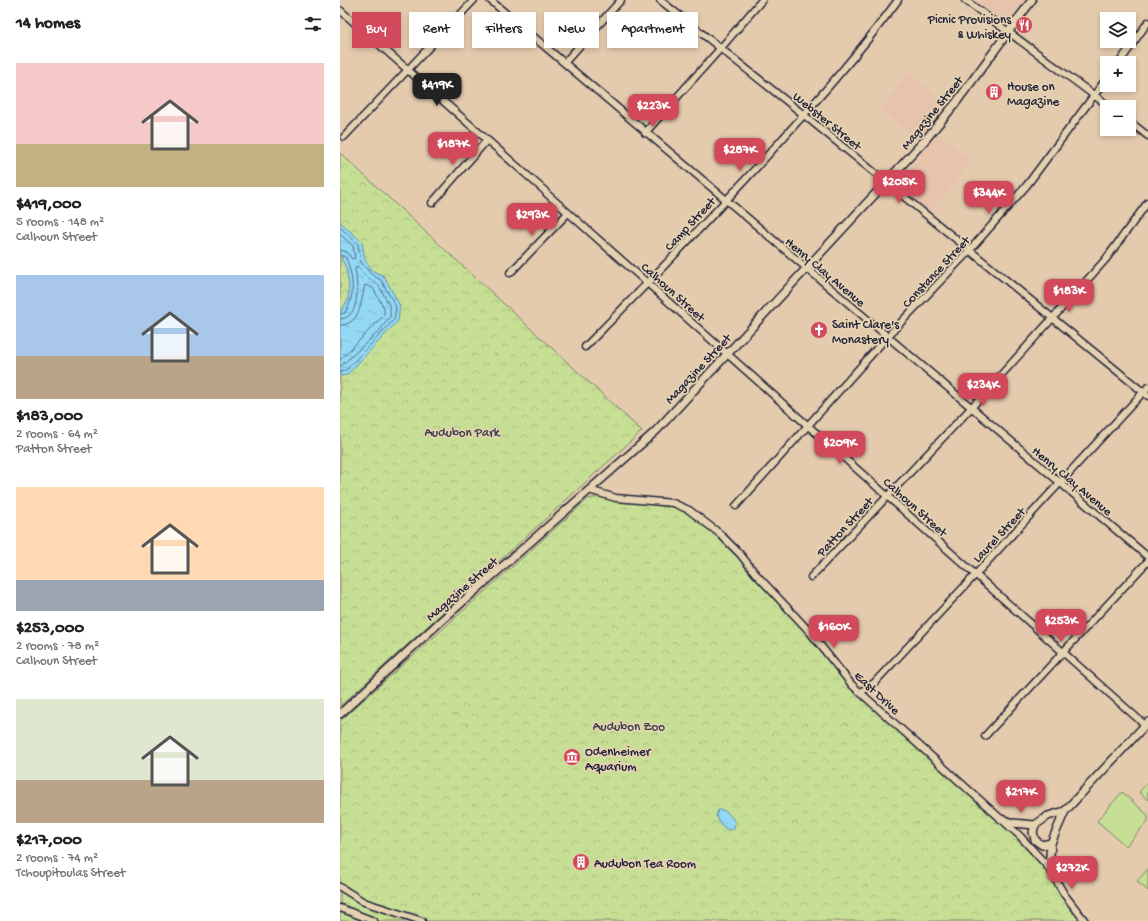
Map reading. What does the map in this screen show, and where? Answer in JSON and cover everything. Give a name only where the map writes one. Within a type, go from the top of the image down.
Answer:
[{"type":"street","points":[[344,137],[474,0]]},
{"type":"street","name":"Henry Clay Avenue","points":[[490,0],[565,62],[645,133],[1148,557]]},
{"type":"street","points":[[565,62],[621,0]]},
{"type":"street","name":"Webster Street","points":[[660,0],[804,115],[1146,394]]},
{"type":"street","points":[[645,133],[762,0]]},
{"type":"street","name":"Camp Street","points":[[585,347],[648,283],[804,115],[868,40],[898,0]]},
{"type":"street","points":[[965,0],[1101,100]]},
{"type":"street","name":"Magazine Street","points":[[340,714],[442,620],[656,431],[727,353],[887,183],[955,104],[1032,0]]},
{"type":"street","name":"Calhoun Street","points":[[340,10],[1146,723]]},
{"type":"street","points":[[1123,56],[1148,22]]},
{"type":"street","name":"Constance Street","points":[[736,506],[887,337],[970,250],[1027,185],[1100,87]]},
{"type":"street","points":[[1136,127],[1148,136]]},
{"type":"street","points":[[432,203],[487,140]]},
{"type":"street","name":"Patton Street","points":[[811,577],[971,408],[1106,259],[1148,202]]},
{"type":"street","points":[[510,273],[568,213]]},
{"type":"street","name":"Laurel Street","points":[[861,692],[874,683],[1146,394],[1148,387]]},
{"type":"street","name":"East Drive","points":[[589,490],[616,498],[673,503],[701,517],[740,554],[755,573],[797,618],[842,673],[1001,819],[1049,868],[1064,894],[1085,921]]},
{"type":"street","points":[[985,736],[1148,561]]},
{"type":"street","points":[[1049,868],[1051,843],[1065,811],[1146,723]]},
{"type":"street","points":[[1051,843],[1042,845],[1035,840],[1033,832],[1035,825],[1048,816],[1065,811]]},
{"type":"street","points":[[1001,819],[1013,823],[1035,825]]},
{"type":"street","points":[[340,887],[364,902],[422,921]]},
{"type":"street","points":[[340,908],[374,921]]},
{"type":"shaded area","points":[[978,0],[1026,0],[1006,25],[977,2]]},
{"type":"shaded area","points":[[908,73],[945,102],[927,125],[973,160],[930,213],[895,184],[926,147],[880,110]]},
{"type":"shaded area","points":[[1148,729],[1148,747],[1138,738]]},
{"type":"green space","name":"Audubon Park","points":[[340,153],[642,431],[340,706]]},
{"type":"green space","name":"Audubon Zoo","points":[[604,495],[673,503],[719,533],[861,692],[1029,847],[1086,921],[340,921],[340,721],[588,499]]},
{"type":"green space","points":[[1148,782],[1148,800],[1139,792]]},
{"type":"green space","points":[[1122,792],[1148,815],[1148,821],[1126,846],[1097,821]]},
{"type":"green space","points":[[1148,869],[1148,891],[1137,881]]},
{"type":"water","points":[[340,222],[362,242],[365,260],[373,271],[384,276],[400,306],[398,321],[347,375],[340,376],[340,310],[342,310],[348,300],[349,286],[346,268],[340,255]]},
{"type":"water","points":[[718,810],[726,812],[730,815],[735,822],[734,829],[728,830],[721,825],[716,816]]},
{"type":"place","name":"Picnic Provisions & Whiskey","points":[[1024,25]]},
{"type":"place","name":"House on Magazine","points":[[994,92]]},
{"type":"place","name":"Saint Clare's Monastery","points":[[819,330]]},
{"type":"place","name":"Odenheimer Aquarium","points":[[572,757]]},
{"type":"place","name":"Audubon Tea Room","points":[[581,862]]}]
